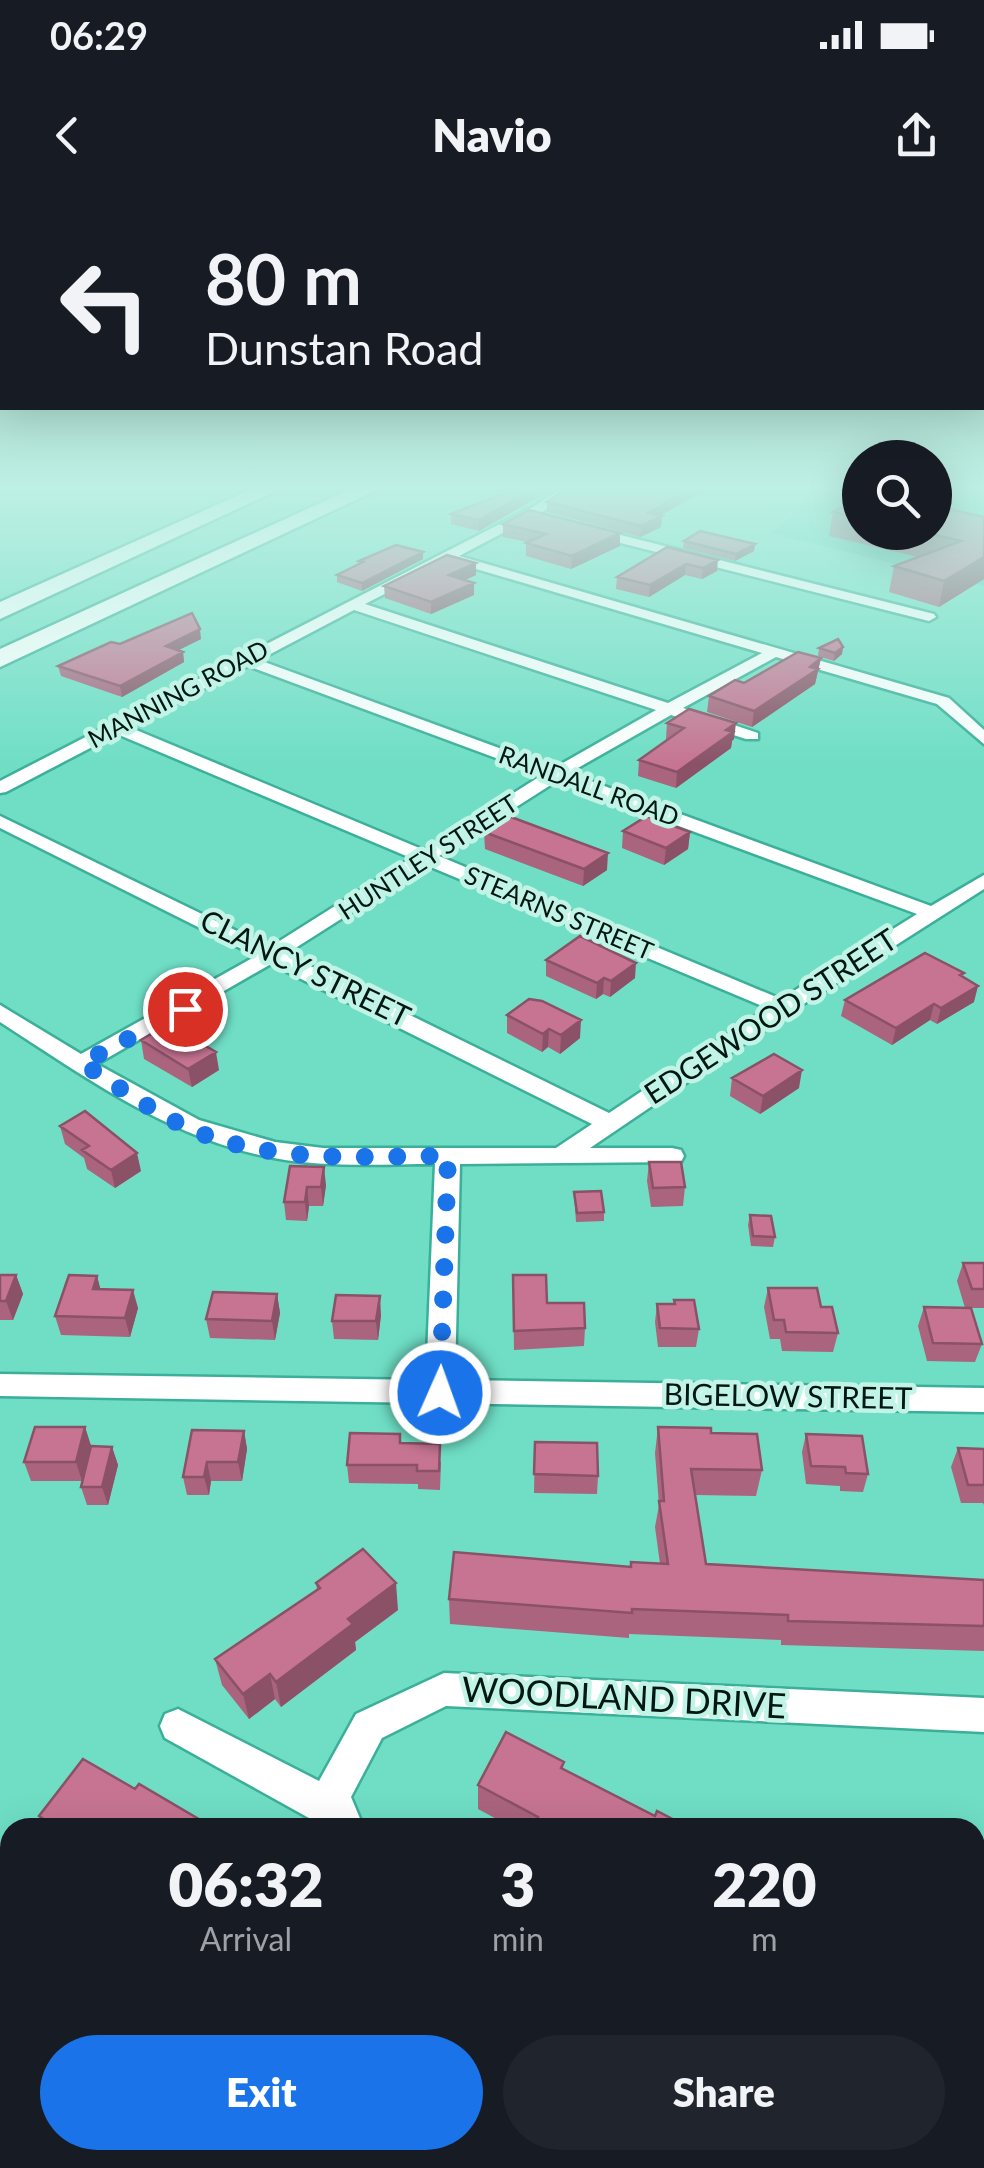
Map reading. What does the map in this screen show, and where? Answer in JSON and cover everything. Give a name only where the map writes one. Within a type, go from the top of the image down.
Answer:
[{"type":"highway","points":[[0,611],[69,581]]},
{"type":"highway","points":[[0,629],[95,581]]},
{"type":"highway","points":[[0,648],[142,581]]},
{"type":"highway","points":[[0,659],[170,581]]},
{"type":"street","name":"MANNING ROAD","points":[[0,788],[396,581]]},
{"type":"street","points":[[531,581],[943,701],[984,738]]},
{"type":"street","points":[[785,581],[929,617]]},
{"type":"street","points":[[350,604],[752,736]]},
{"type":"street","name":"HUNTLEY STREET","points":[[82,1063],[272,956],[665,708],[774,652]]},
{"type":"street","name":"RANDALL ROAD","points":[[244,659],[934,914]]},
{"type":"street","name":"STEARNS STREET","points":[[114,727],[783,1007]]},
{"type":"street","name":"CLANCY STREET","points":[[0,821],[608,1122]]},
{"type":"street","name":"EDGEWOOD STREET","points":[[561,1156],[783,1007],[984,882]]},
{"type":"street","points":[[0,1012],[170,1119],[244,1146],[323,1156],[672,1156]]},
{"type":"street","points":[[440,1393],[448,1156]]},
{"type":"street","name":"BIGELOW STREET","points":[[0,1386],[984,1400]]},
{"type":"street","name":"WOODLAND DRIVE","points":[[341,1818],[331,1796],[369,1726],[444,1690],[984,1714]]},
{"type":"street","name":"WOODLAND DRIVE","points":[[178,1726],[339,1818]]},
{"type":"building","points":[[394,581],[474,583],[431,602],[384,586]]},
{"type":"building","points":[[192,613],[200,629],[166,646],[183,652],[120,686],[58,666],[111,642],[120,644]]},
{"type":"building","points":[[838,639],[843,647],[835,653],[819,648]]},
{"type":"building","points":[[798,652],[821,658],[810,667],[818,669],[754,711],[709,696],[735,680],[744,683]]},
{"type":"building","points":[[689,709],[736,723],[726,730],[733,732],[677,772],[639,760],[684,728],[667,723]]},
{"type":"building","points":[[647,816],[690,832],[666,848],[623,831]]},
{"type":"building","points":[[511,817],[608,853],[584,869],[484,832]]},
{"type":"building","points":[[580,936],[636,963],[611,981],[604,978],[597,983],[546,960]]},
{"type":"building","points":[[925,953],[964,973],[960,975],[978,986],[941,1008],[934,1004],[896,1028],[845,1000]]},
{"type":"building","points":[[529,999],[542,1001],[581,1020],[561,1035],[549,1029],[543,1034],[507,1015]]},
{"type":"building","points":[[168,1024],[216,1052],[188,1069],[141,1040]]},
{"type":"building","points":[[774,1054],[802,1070],[763,1096],[732,1078]]},
{"type":"building","points":[[85,1111],[137,1153],[111,1170],[82,1150],[89,1146],[60,1126]]},
{"type":"building","points":[[649,1162],[681,1162],[685,1187],[653,1188]]},
{"type":"building","points":[[290,1166],[324,1167],[321,1187],[307,1187],[305,1202],[284,1202]]},
{"type":"building","points":[[601,1191],[604,1212],[577,1213],[574,1192]]},
{"type":"building","points":[[750,1215],[771,1216],[775,1237],[753,1236]]},
{"type":"building","points":[[963,1263],[984,1263],[984,1289],[972,1289]]},
{"type":"building","points":[[0,1275],[16,1275],[6,1301],[0,1301]]},
{"type":"building","points":[[69,1275],[97,1276],[93,1289],[133,1290],[125,1318],[55,1316]]},
{"type":"building","points":[[513,1275],[546,1275],[547,1303],[584,1303],[585,1328],[514,1331]]},
{"type":"building","points":[[768,1288],[817,1288],[821,1307],[832,1307],[838,1333],[786,1332],[784,1320],[774,1320]]},
{"type":"building","points":[[213,1292],[277,1294],[272,1321],[206,1319]]},
{"type":"building","points":[[336,1295],[380,1296],[376,1321],[332,1321]]},
{"type":"building","points":[[674,1300],[694,1300],[699,1329],[660,1328],[657,1304],[675,1304]]},
{"type":"building","points":[[924,1307],[971,1308],[982,1344],[933,1343]]},
{"type":"building","points":[[35,1427],[85,1427],[76,1462],[24,1462]]},
{"type":"building","points":[[658,1427],[757,1434],[762,1470],[691,1469],[706,1564],[984,1580],[984,1626],[788,1621],[788,1615],[632,1609],[632,1613],[449,1599],[454,1552],[631,1567],[631,1562],[668,1564],[659,1501],[664,1501]]},
{"type":"building","points":[[192,1430],[244,1431],[238,1462],[207,1462],[204,1477],[183,1477]]},
{"type":"building","points":[[350,1433],[400,1434],[400,1443],[440,1444],[439,1471],[417,1471],[417,1465],[347,1465]]},
{"type":"building","points":[[806,1434],[862,1436],[868,1474],[846,1473],[845,1467],[811,1466]]},
{"type":"building","points":[[535,1442],[597,1443],[598,1476],[534,1474]]},
{"type":"building","points":[[91,1446],[112,1447],[102,1487],[81,1487]]},
{"type":"building","points":[[958,1448],[984,1449],[984,1485],[968,1485]]},
{"type":"building","points":[[363,1549],[396,1583],[348,1619],[353,1624],[276,1682],[270,1674],[243,1694],[215,1659],[320,1588],[316,1583]]},
{"type":"building","points":[[506,1732],[564,1762],[561,1768],[655,1816],[657,1811],[671,1818],[537,1818],[478,1785]]},
{"type":"building","points":[[83,1759],[135,1789],[139,1784],[197,1818],[42,1818],[39,1816]]},
{"type":"route","points":[[185,1009],[82,1063],[170,1119],[220,1140],[269,1152],[323,1156],[448,1156],[440,1393]]}]
